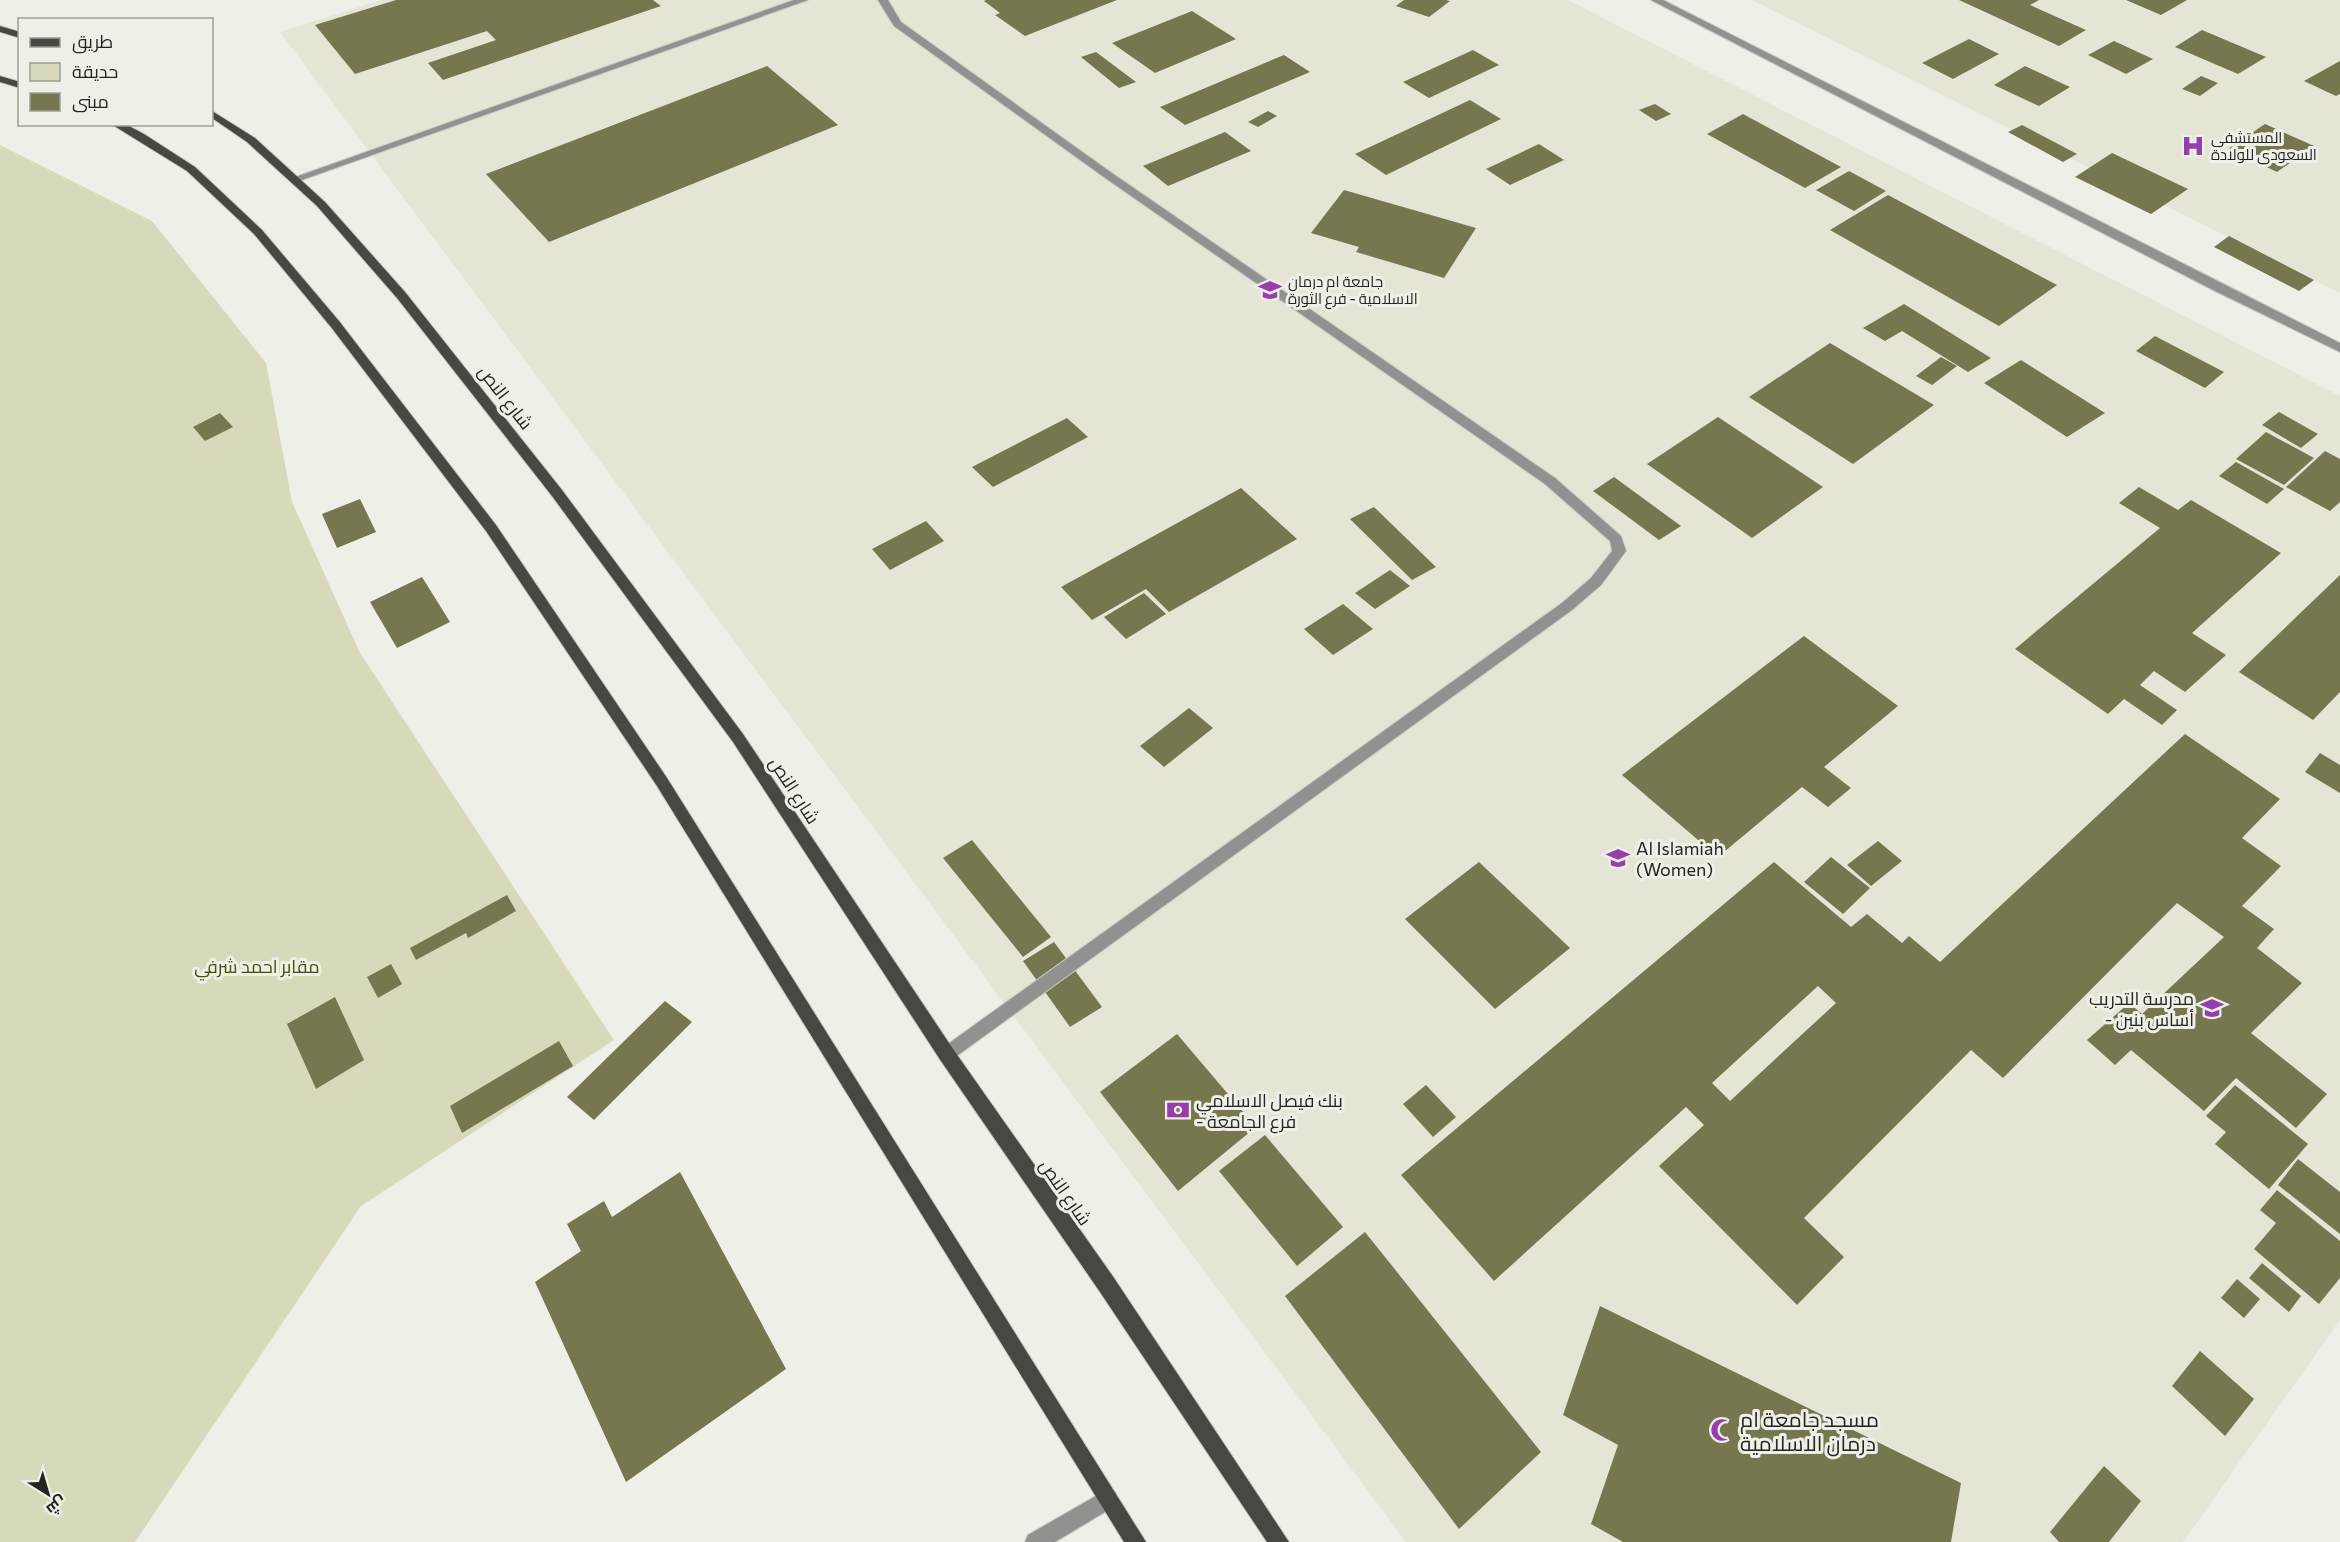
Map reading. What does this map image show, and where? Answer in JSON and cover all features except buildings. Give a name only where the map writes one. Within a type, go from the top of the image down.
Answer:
[{"type":"main road","points":[[0,29],[18,34]]},
{"type":"main road","points":[[0,79],[18,84]]},
{"type":"main road","name":"شارع النص","points":[[213,115],[251,140],[321,204],[401,295],[571,512],[738,738],[947,1055],[1107,1285],[1279,1542]]},
{"type":"main road","points":[[120,126],[140,136],[191,169],[258,232],[335,324],[491,528],[662,782],[1136,1542]]},
{"type":"street","points":[[295,179],[802,0]]},
{"type":"street","points":[[883,0],[897,24],[1105,173],[1550,481],[1616,539],[1619,551],[1610,569],[1582,595],[947,1055]]},
{"type":"street","points":[[1656,0],[2208,283],[2340,348]]},
{"type":"street","points":[[1035,1542],[1108,1499]]},
{"type":"shaded area","name":"Al Islamiah (Women)","points":[[381,0],[1568,0],[2340,396],[2340,1320],[2183,1542],[1406,1542],[280,32]]},
{"type":"shaded area","name":"المستشفى السعودى للولادة","points":[[1752,0],[2340,0],[2340,293]]},
{"type":"green space","name":"مقابر احمد شرفي","points":[[0,145],[152,221],[266,363],[292,502],[360,653],[614,1040],[361,1206],[135,1542],[0,1542]]},
{"type":"place","name":"المستشفى السعودى للولادة","points":[[2193,146]]},
{"type":"place","name":"جامعة ام درمان الاسلامية - فرع الثورة","points":[[1270,290]]},
{"type":"place","name":"Al Islamiah (Women)","points":[[1618,858]]},
{"type":"place","name":"مدرسة التدريب - أساس بنين","points":[[2212,1008]]},
{"type":"place","name":"بنك فيصل الاسلامي - فرع الجامعة","points":[[1178,1110]]},
{"type":"place","name":"مسجد جامعة ام درمان الاسلامية","points":[[1722,1430]]}]
